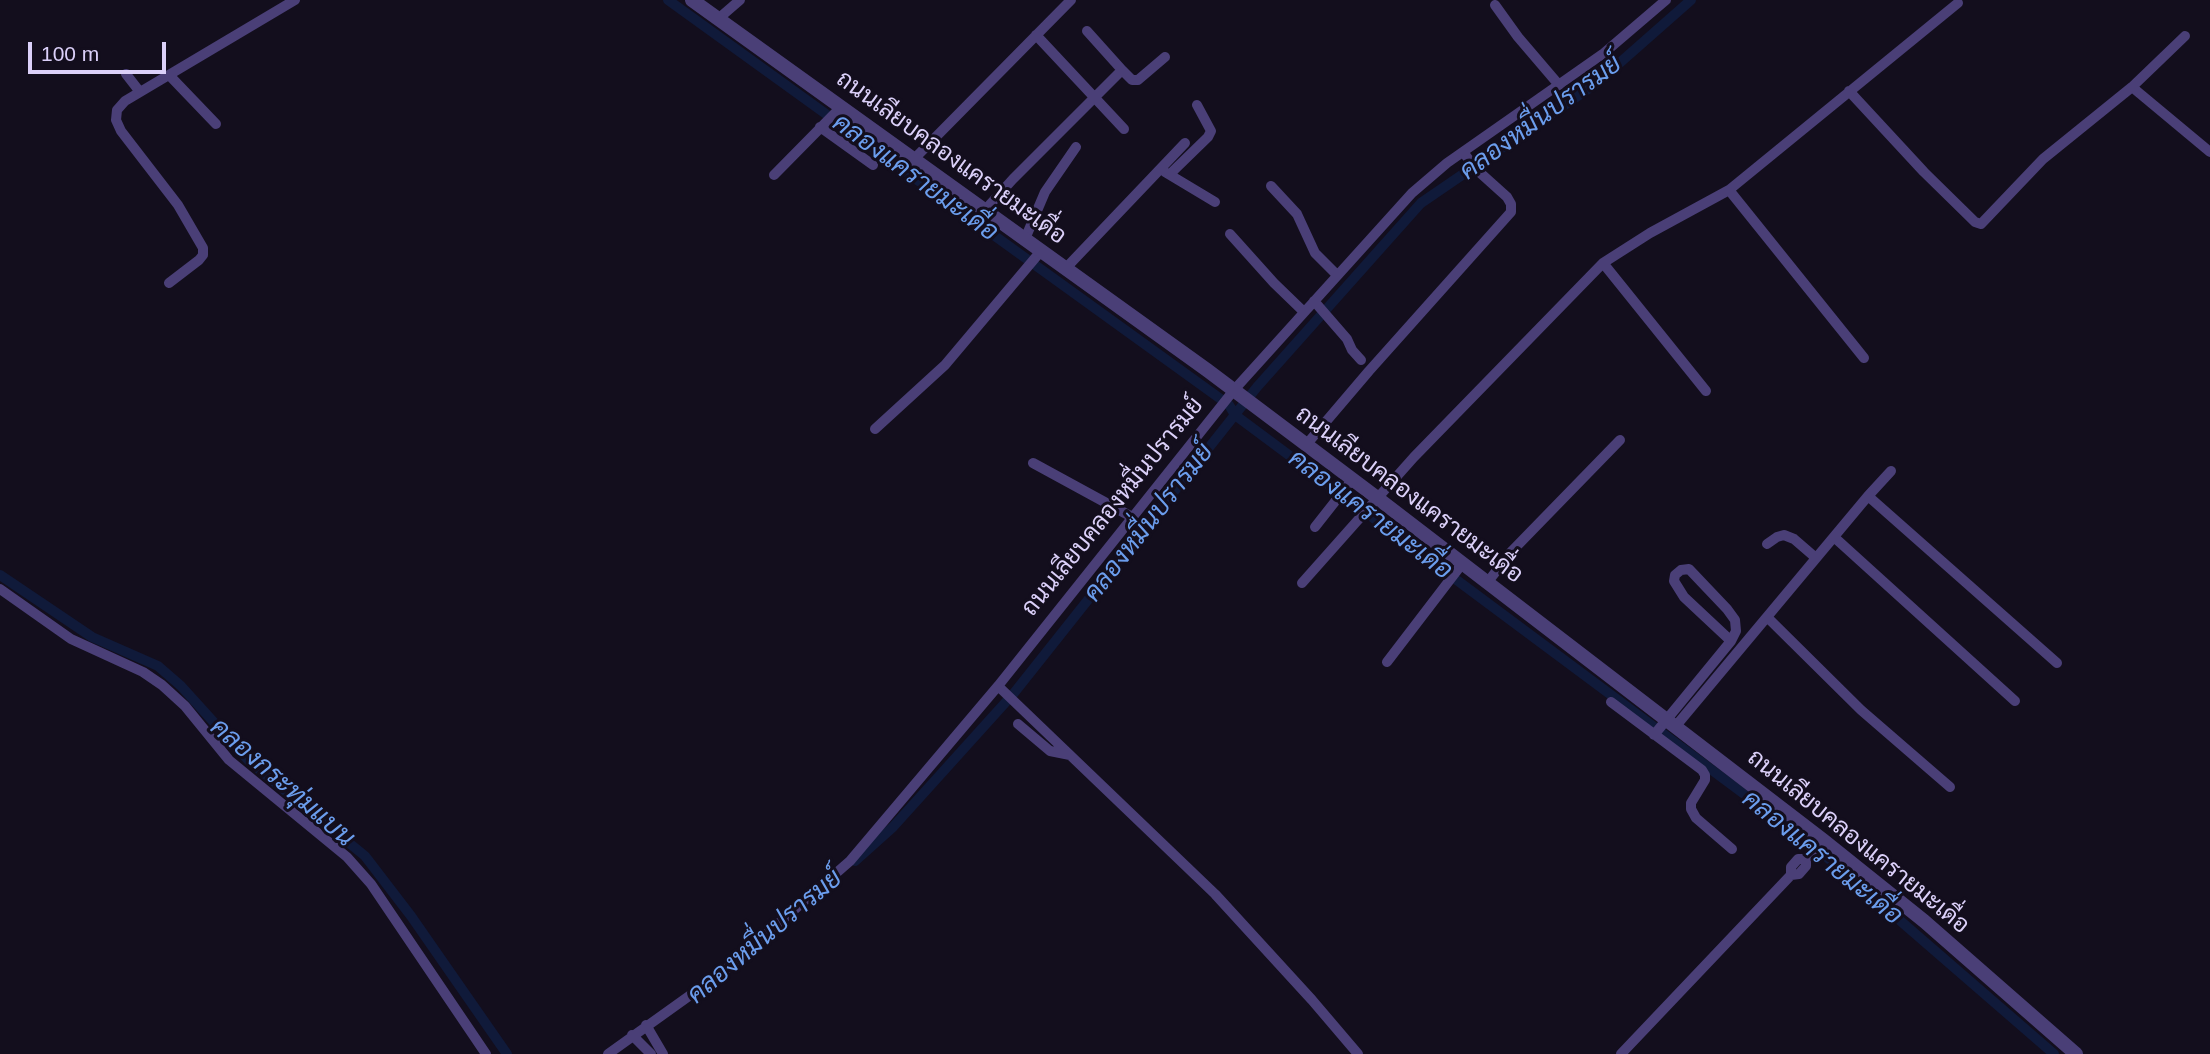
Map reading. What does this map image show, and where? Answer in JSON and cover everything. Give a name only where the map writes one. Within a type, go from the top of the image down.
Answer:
[{"type":"street","points":[[169,283],[199,260],[203,255],[203,248],[178,205],[121,131],[116,120],[117,110],[125,101],[295,0]]},
{"type":"street","name":"ถนนเลียบคลองแครายมะเดื่อ","points":[[692,0],[718,19],[830,117],[914,159],[1024,239],[1035,259],[1065,269],[1235,398],[1307,445],[1347,487],[1370,505],[1457,571],[1487,583],[1663,727],[1924,922],[2067,1050]]},
{"type":"street","points":[[718,19],[740,0]]},
{"type":"street","points":[[914,159],[1071,0]]},
{"type":"street","name":"ถนนเลียบคลองหมื่นปรารมย์","points":[[608,1054],[641,1044],[649,1031],[724,971],[850,860],[1003,691],[1132,517],[1235,398],[1304,312],[1321,308],[1336,274],[1412,193],[1430,176],[1470,161],[1559,85],[1604,53],[1666,0]]},
{"type":"street","points":[[1302,583],[1370,505],[1603,263],[1650,233],[1729,190],[1958,3]]},
{"type":"street","points":[[1495,5],[1559,85]]},
{"type":"street","points":[[1087,31],[1132,80],[1138,80],[1165,57]]},
{"type":"street","points":[[1036,35],[1124,129]]},
{"type":"street","points":[[1849,92],[1924,172],[1975,222],[1981,224],[2043,159],[2132,87],[2185,36]]},
{"type":"street","points":[[985,210],[1122,70]]},
{"type":"street","points":[[126,74],[140,92]]},
{"type":"street","points":[[169,75],[216,124]]},
{"type":"street","points":[[2132,87],[2210,152]]},
{"type":"street","points":[[1065,269],[1165,172],[1208,137],[1211,131],[1197,105]]},
{"type":"street","points":[[774,176],[830,117],[873,165]]},
{"type":"street","points":[[1165,172],[1185,143]]},
{"type":"street","points":[[1024,239],[1045,192],[1076,147]]},
{"type":"street","points":[[1307,445],[1511,212],[1507,197],[1470,161]]},
{"type":"street","points":[[1165,172],[1215,202]]},
{"type":"street","points":[[1271,186],[1297,214],[1315,253],[1336,274]]},
{"type":"street","points":[[1729,190],[1864,358]]},
{"type":"street","points":[[1230,234],[1304,312]]},
{"type":"street","points":[[875,429],[945,365],[1035,259]]},
{"type":"street","points":[[1603,263],[1706,391]]},
{"type":"street","points":[[1321,308],[1348,339],[1352,350],[1361,360]]},
{"type":"street","points":[[1487,583],[1511,552],[1620,440]]},
{"type":"street","points":[[1033,463],[1132,517]]},
{"type":"street","points":[[1663,727],[1767,617],[1891,471]]},
{"type":"street","points":[[1315,527],[1347,487]]},
{"type":"street","points":[[1868,496],[2057,663]]},
{"type":"street","points":[[1767,544],[1784,535],[1794,538],[1816,558]]},
{"type":"street","points":[[1835,537],[2015,701]]},
{"type":"street","points":[[1663,727],[1731,641],[1737,631],[1735,620],[1721,603],[1689,569],[1681,569],[1675,575],[1674,581],[1684,597],[1731,641]]},
{"type":"street","points":[[1387,662],[1457,571]]},
{"type":"street","points":[[0,589],[71,639],[143,672],[162,685],[185,706],[229,760],[347,857],[371,884],[486,1054]]},
{"type":"street","points":[[1707,618],[1721,603]]},
{"type":"street","points":[[1767,617],[1861,709],[1950,787]]},
{"type":"street","points":[[1003,691],[1215,894],[1358,1054]]},
{"type":"street","points":[[1611,702],[1663,727],[1705,775],[1691,809],[1696,818],[1732,849]]},
{"type":"street","points":[[1018,724],[1050,751],[1070,755]]},
{"type":"street","points":[[1621,1054],[1791,875],[1791,867],[1798,859],[1805,859],[1819,845]]},
{"type":"street","points":[[649,1031],[663,1054]]},
{"type":"waterway","name":"คลองแครายมะเดื่อ","points":[[668,0],[1229,405],[1235,415],[1814,846],[2054,1054]]},
{"type":"waterway","name":"คลองหมื่นปรารมย์","points":[[855,861],[893,827],[1014,693],[1257,387],[1421,203],[1598,82],[1691,0]]},
{"type":"waterway","name":"คลองกระทุ่มแบน","points":[[0,575],[92,637],[158,666],[181,686],[249,761],[365,856],[411,916],[507,1054]]}]
